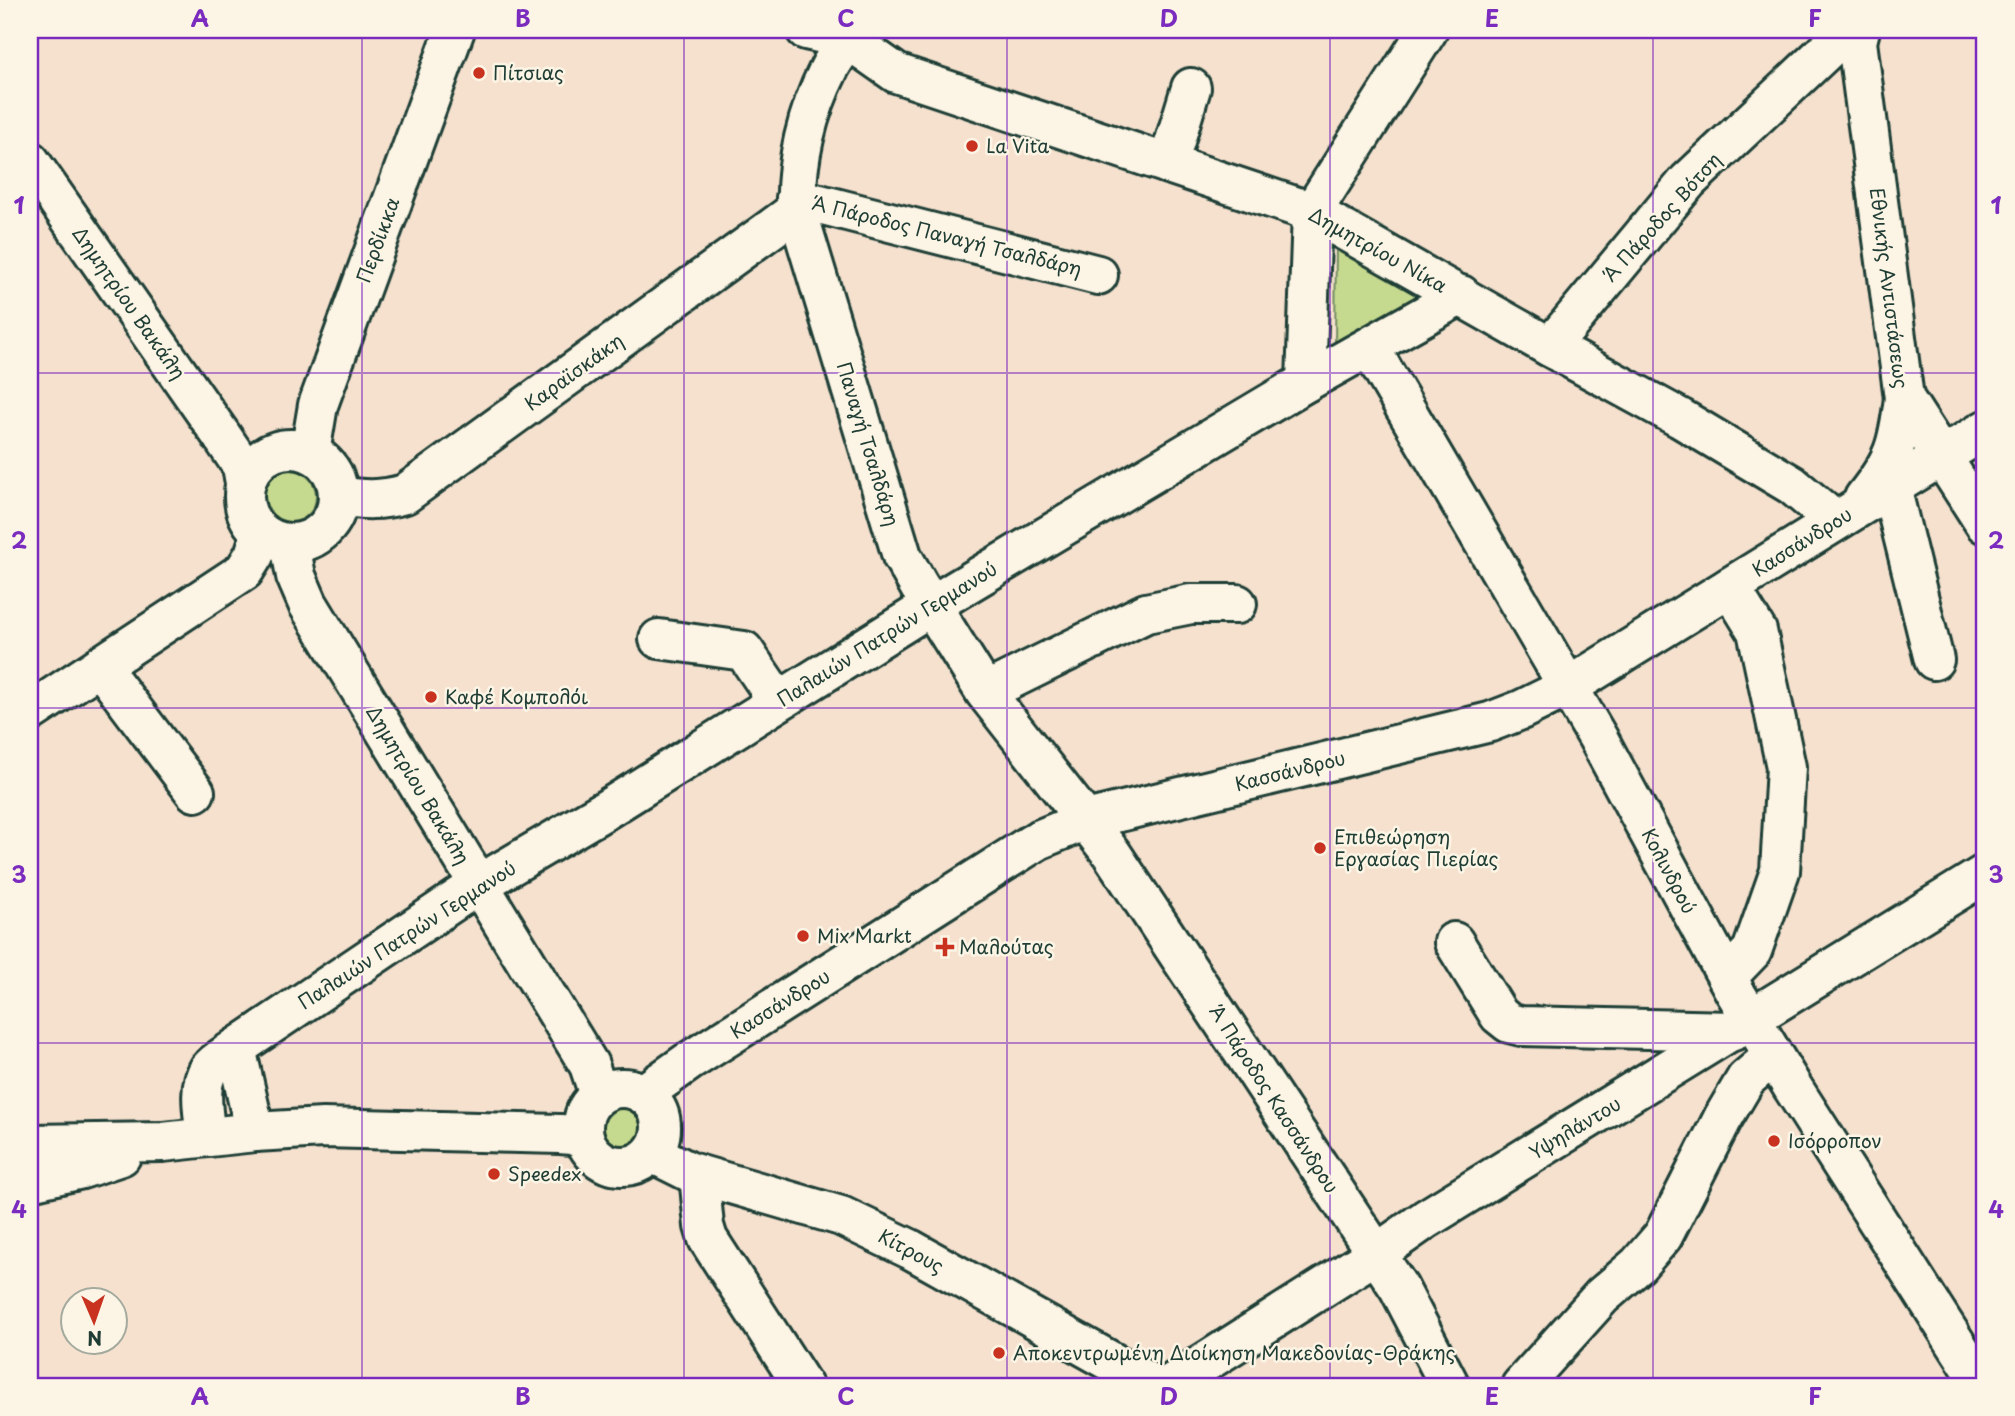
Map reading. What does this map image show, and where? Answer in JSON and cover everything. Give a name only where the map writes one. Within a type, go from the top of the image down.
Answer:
[{"type":"street","name":"Περδίκκα","points":[[310,453],[317,405],[455,30]]},
{"type":"street","name":"Δημητρίου Νίκα","points":[[806,30],[853,35],[896,73],[1312,212],[1680,418],[1846,515]]},
{"type":"street","points":[[1306,382],[1312,212],[1428,30]]},
{"type":"street","name":"Α΄ Πάροδος Βότση","points":[[1550,347],[1688,181],[1848,34]]},
{"type":"street","name":"Εθνικής Αντιστάσεως","points":[[1848,34],[1903,398],[1985,524]]},
{"type":"street","name":"Παναγή Τσαλδάρη","points":[[853,35],[830,67],[815,100],[798,167],[797,204],[902,556],[985,692],[1086,820]]},
{"type":"street","points":[[1168,164],[1191,88]]},
{"type":"street","name":"Δημητρίου Βακάλη","points":[[30,161],[242,466],[245,483]]},
{"type":"street","name":"Α΄ Πάροδος Παναγή Τσαλδάρη","points":[[797,204],[1098,275]]},
{"type":"street","name":"Καραϊσκάκη","points":[[339,496],[383,500],[405,494],[797,204]]},
{"type":"street","name":"Παλαιών Πατρών Γερμανού","points":[[206,1137],[203,1099],[204,1083],[210,1069],[236,1048],[478,885],[932,606],[1306,382],[1461,295]]},
{"type":"street","name":"Κολινδρού","points":[[1370,348],[1598,738],[1727,978],[1742,1025],[1773,1056],[1983,1386]]},
{"type":"street","points":[[1846,515],[1891,460],[1899,435],[1903,398]]},
{"type":"street","name":"Κασσάνδρου","points":[[643,1094],[688,1062],[1038,840],[1086,820],[1490,722],[1521,710],[1567,687],[1985,430]]},
{"type":"street","points":[[294,449],[310,453],[322,460],[331,470],[337,483],[337,512],[329,525],[305,542],[275,539],[252,523],[243,497],[245,483],[252,469],[264,458],[278,451],[294,449]]},
{"type":"street","points":[[1891,487],[1934,660]]},
{"type":"street","points":[[30,712],[244,571],[254,555],[275,539]]},
{"type":"street","name":"Δημητρίου Βακάλη","points":[[275,539],[308,604],[589,1065],[599,1095]]},
{"type":"street","points":[[1727,978],[1752,951],[1780,871],[1786,767],[1757,631],[1730,587]]},
{"type":"street","points":[[985,692],[1146,613],[1191,604],[1237,604]]},
{"type":"street","points":[[659,639],[744,651],[778,701]]},
{"type":"street","points":[[100,666],[195,792]]},
{"type":"street","name":"Α΄ Πάροδος Κασσάνδρου","points":[[1086,820],[1112,854],[1399,1288],[1450,1386]]},
{"type":"street","name":"Υψηλάντου","points":[[1168,1386],[1376,1254],[1426,1219],[1985,874]]},
{"type":"street","points":[[1454,942],[1499,1015],[1509,1023],[1521,1026],[1742,1025]]},
{"type":"street","points":[[236,1048],[255,1132]]},
{"type":"street","points":[[1521,1386],[1602,1296],[1638,1265],[1663,1236],[1723,1118],[1746,1079],[1773,1056]]},
{"type":"street","points":[[624,1087],[643,1094],[660,1114],[662,1128],[652,1153],[643,1161],[621,1167],[598,1159],[585,1140],[582,1127],[590,1103],[611,1089],[624,1087]]},
{"type":"street","points":[[30,1144],[163,1142],[323,1128],[560,1134],[585,1140]]},
{"type":"street","points":[[30,1181],[82,1169],[163,1142]]},
{"type":"street","name":"Κίτρους","points":[[652,1153],[699,1175],[841,1216],[910,1249],[1155,1386]]},
{"type":"street","points":[[699,1175],[704,1226],[708,1239],[803,1386]]},
{"type":"green space","points":[[1336,243],[1433,290],[1335,349]]},
{"type":"green space","points":[[290,470],[300,472],[308,478],[314,486],[314,506],[308,514],[300,520],[290,522],[280,520],[272,514],[266,506],[264,496],[266,486],[272,478],[280,472]]},
{"type":"green space","points":[[621,1107],[635,1113],[641,1127],[635,1141],[621,1147],[607,1141],[601,1127],[607,1113]]},
{"type":"place","name":"Πίτσιας","points":[[479,73]]},
{"type":"place","name":"La Vita","points":[[972,146]]},
{"type":"place","name":"Καφέ Κομπολόι","points":[[431,697]]},
{"type":"place","name":"Επιθεώρηση Εργασίας Πιερίας","points":[[1320,848]]},
{"type":"place","name":"Mix Markt","points":[[803,936]]},
{"type":"place","name":"Μαλούτας","points":[[945,947]]},
{"type":"place","name":"Ισόρροπον","points":[[1774,1141]]},
{"type":"place","name":"Speedex","points":[[494,1174]]},
{"type":"place","name":"Αποκεντρωμένη Διοίκηση Μακεδονίας-Θράκης","points":[[999,1353]]}]
